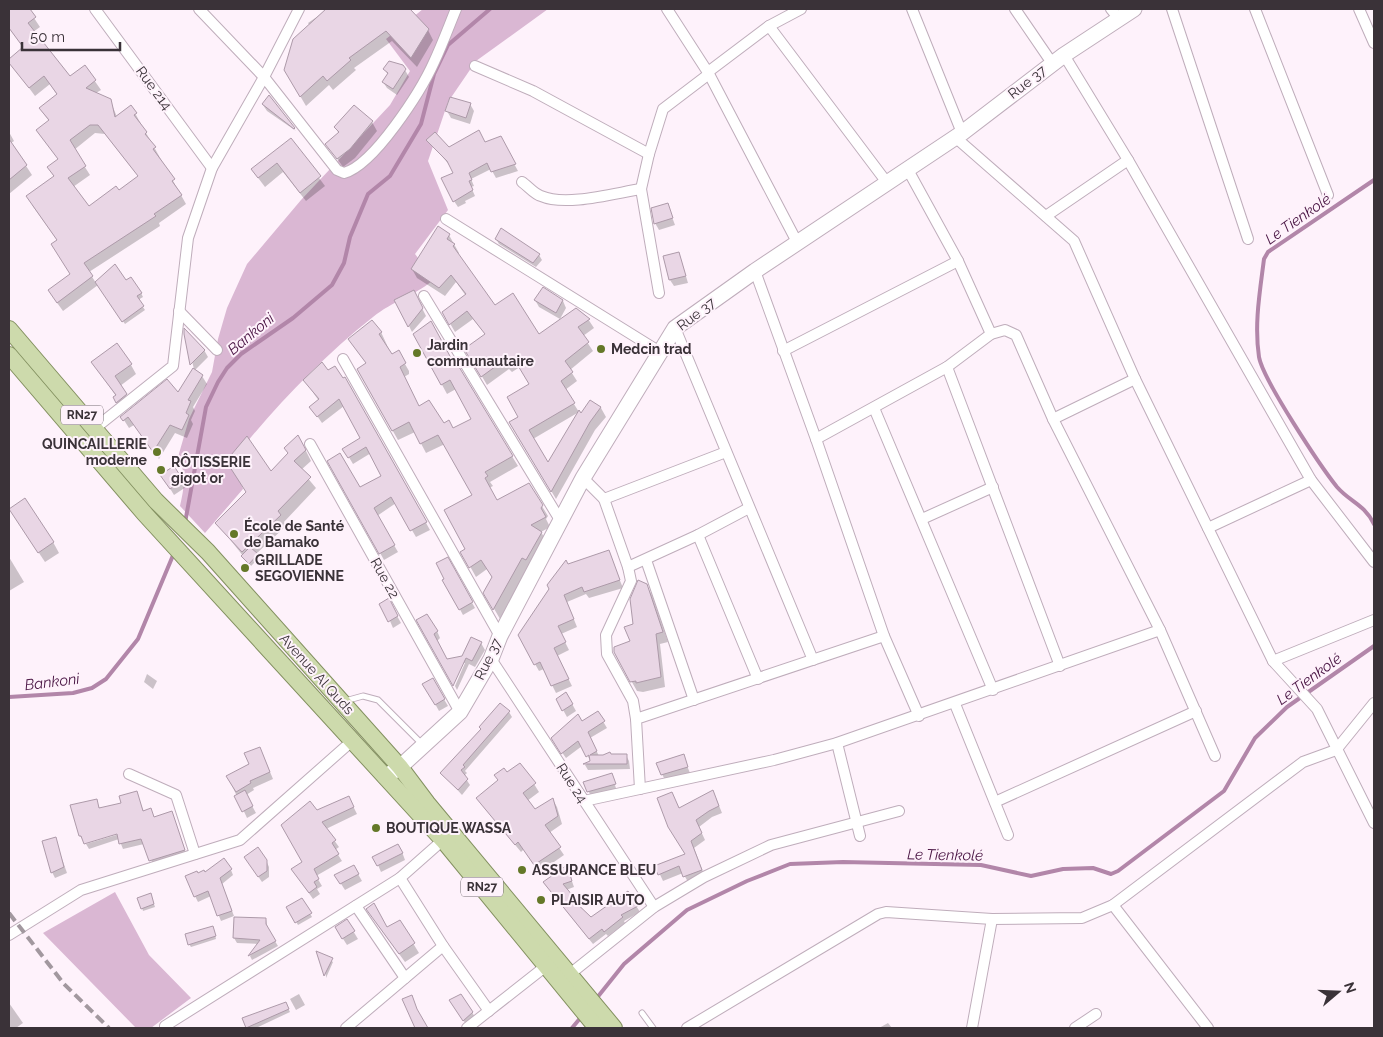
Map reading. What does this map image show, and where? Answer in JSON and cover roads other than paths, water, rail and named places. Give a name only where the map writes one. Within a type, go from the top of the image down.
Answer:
[{"type":"main road","name":"Rue 37","points":[[385,777],[400,767],[460,712],[491,659],[500,636],[583,478],[675,328],[797,242],[888,184],[958,135],[1115,14],[1134,9]]},
{"type":"main road","name":"Avenue Al Quds","points":[[9,329],[156,501],[208,552],[400,767],[427,803],[570,974],[597,1028]]},
{"type":"main road","name":"Avenue Al Quds","points":[[9,355],[144,513],[443,840],[546,966],[614,1028]]},
{"type":"street","name":"Rue 214","points":[[95,9],[212,168]]},
{"type":"street","points":[[199,9],[264,77],[337,170],[344,174],[351,172],[373,154],[412,101],[434,63],[456,9]]},
{"type":"street","points":[[94,429],[173,366],[188,238],[212,168],[264,77],[299,9]]},
{"type":"street","points":[[667,9],[709,73],[797,242]]},
{"type":"street","points":[[659,293],[641,189],[649,154],[663,109],[769,26],[801,9]]},
{"type":"street","points":[[912,9],[958,135],[1074,242],[1135,379],[1273,661],[1317,709],[1374,823]]},
{"type":"street","points":[[1015,9],[1058,59],[1128,160],[1311,480],[1374,562]]},
{"type":"street","points":[[1172,9],[1248,239]]},
{"type":"street","points":[[1255,9],[1328,195]]},
{"type":"street","points":[[1359,9],[1374,43]]},
{"type":"street","points":[[769,26],[888,184]]},
{"type":"street","points":[[475,66],[533,91],[649,154]]},
{"type":"street","points":[[1046,216],[1128,160]]},
{"type":"street","points":[[908,170],[958,261],[991,334]]},
{"type":"street","points":[[522,182],[540,196],[560,200],[589,198],[641,189]]},
{"type":"street","points":[[446,219],[660,352]]},
{"type":"street","points":[[783,352],[958,261]]},
{"type":"street","points":[[755,271],[816,439],[884,636],[920,716]]},
{"type":"street","points":[[424,296],[560,520]]},
{"type":"street","points":[[179,311],[217,350]]},
{"type":"street","points":[[675,328],[813,660]]},
{"type":"street","points":[[816,439],[947,367],[991,334],[1005,330],[1016,335],[1054,419],[1160,630],[1216,756]]},
{"type":"street","points":[[344,359],[500,636]]},
{"type":"street","points":[[947,367],[1060,666]]},
{"type":"street","points":[[1054,419],[1135,379]]},
{"type":"street","points":[[874,408],[993,690]]},
{"type":"street","name":"Rue 22","points":[[310,444],[460,712]]},
{"type":"street","points":[[604,499],[726,452]]},
{"type":"street","points":[[583,478],[604,499],[628,567],[631,581],[606,635],[606,645],[607,654],[633,701],[636,719],[640,789]]},
{"type":"street","points":[[1208,528],[1311,480]]},
{"type":"street","points":[[922,519],[993,487]]},
{"type":"street","points":[[628,567],[698,535],[749,508]]},
{"type":"street","points":[[698,535],[758,679]]},
{"type":"street","points":[[646,560],[694,700]]},
{"type":"street","points":[[1273,661],[1374,620]]},
{"type":"street","points":[[584,801],[774,760],[837,743],[955,704],[1160,630]]},
{"type":"street","points":[[636,719],[884,636]]},
{"type":"street","name":"Rue 24","points":[[491,659],[654,907]]},
{"type":"street","points":[[687,1028],[878,914],[886,912],[992,919],[1082,918],[1113,906],[1303,762],[1336,750],[1374,703]]},
{"type":"street","points":[[955,704],[1008,835]]},
{"type":"street","points":[[995,802],[1196,711]]},
{"type":"street","points":[[9,935],[82,890],[240,840],[352,741]]},
{"type":"street","points":[[837,743],[860,836]]},
{"type":"street","points":[[129,774],[176,795],[194,854]]},
{"type":"street","points":[[570,974],[654,907],[704,877],[771,845],[899,811]]},
{"type":"street","points":[[168,1028],[165,1026],[400,878],[443,840]]},
{"type":"street","points":[[400,878],[443,946],[489,1011]]},
{"type":"street","points":[[356,906],[406,978]]},
{"type":"street","points":[[1113,906],[1208,1028]]},
{"type":"street","points":[[972,1028],[992,919]]},
{"type":"street","points":[[346,1028],[443,946]]},
{"type":"street","points":[[467,1028],[546,966]]},
{"type":"street","points":[[1075,1028],[1096,1014]]},
{"type":"lane","points":[[342,702],[363,696],[378,700],[424,745]]},
{"type":"lane","points":[[642,1013],[653,1028]]},
{"type":"waterway","name":"Bankoni","points":[[185,523],[206,407],[218,382],[227,368],[241,354],[293,318],[332,285],[344,263],[350,237],[368,194],[390,176],[421,124],[434,74],[448,45],[490,9]]},
{"type":"waterway","name":"Le Tienkolé","points":[[1374,180],[1268,252],[1264,259],[1257,332],[1259,357],[1263,368],[1294,423],[1337,487],[1361,507],[1374,524]]},
{"type":"waterway","name":"Bankoni","points":[[9,697],[73,693],[92,688],[106,679],[138,639],[174,553]]},
{"type":"waterway","name":"Le Tienkolé","points":[[596,999],[624,964],[687,910],[747,881],[790,864],[843,862],[981,865],[1031,876],[1063,869],[1093,868],[1111,874],[1118,871],[1224,791],[1255,738],[1287,707],[1374,646]]},
{"type":"waterway","name":"Le Tienkolé","points":[[572,1028],[582,1016]]},
{"type":"railway","points":[[9,913],[64,984],[109,1028]]},
{"type":"place","name":"Medcin trad","points":[[601,349]]},
{"type":"place","name":"Jardin communautaire","points":[[417,353]]},
{"type":"place","name":"QUINCAILLERIE moderne","points":[[157,452]]},
{"type":"place","name":"RÔTISSERIE gigot or","points":[[161,470]]},
{"type":"place","name":"École de Santé de Bamako","points":[[234,534]]},
{"type":"place","name":"GRILLADE SEGOVIENNE","points":[[245,568]]},
{"type":"place","name":"BOUTIQUE WASSA","points":[[376,828]]},
{"type":"place","name":"ASSURANCE BLEU","points":[[522,870]]},
{"type":"place","name":"PLAISIR AUTO","points":[[541,900]]}]
